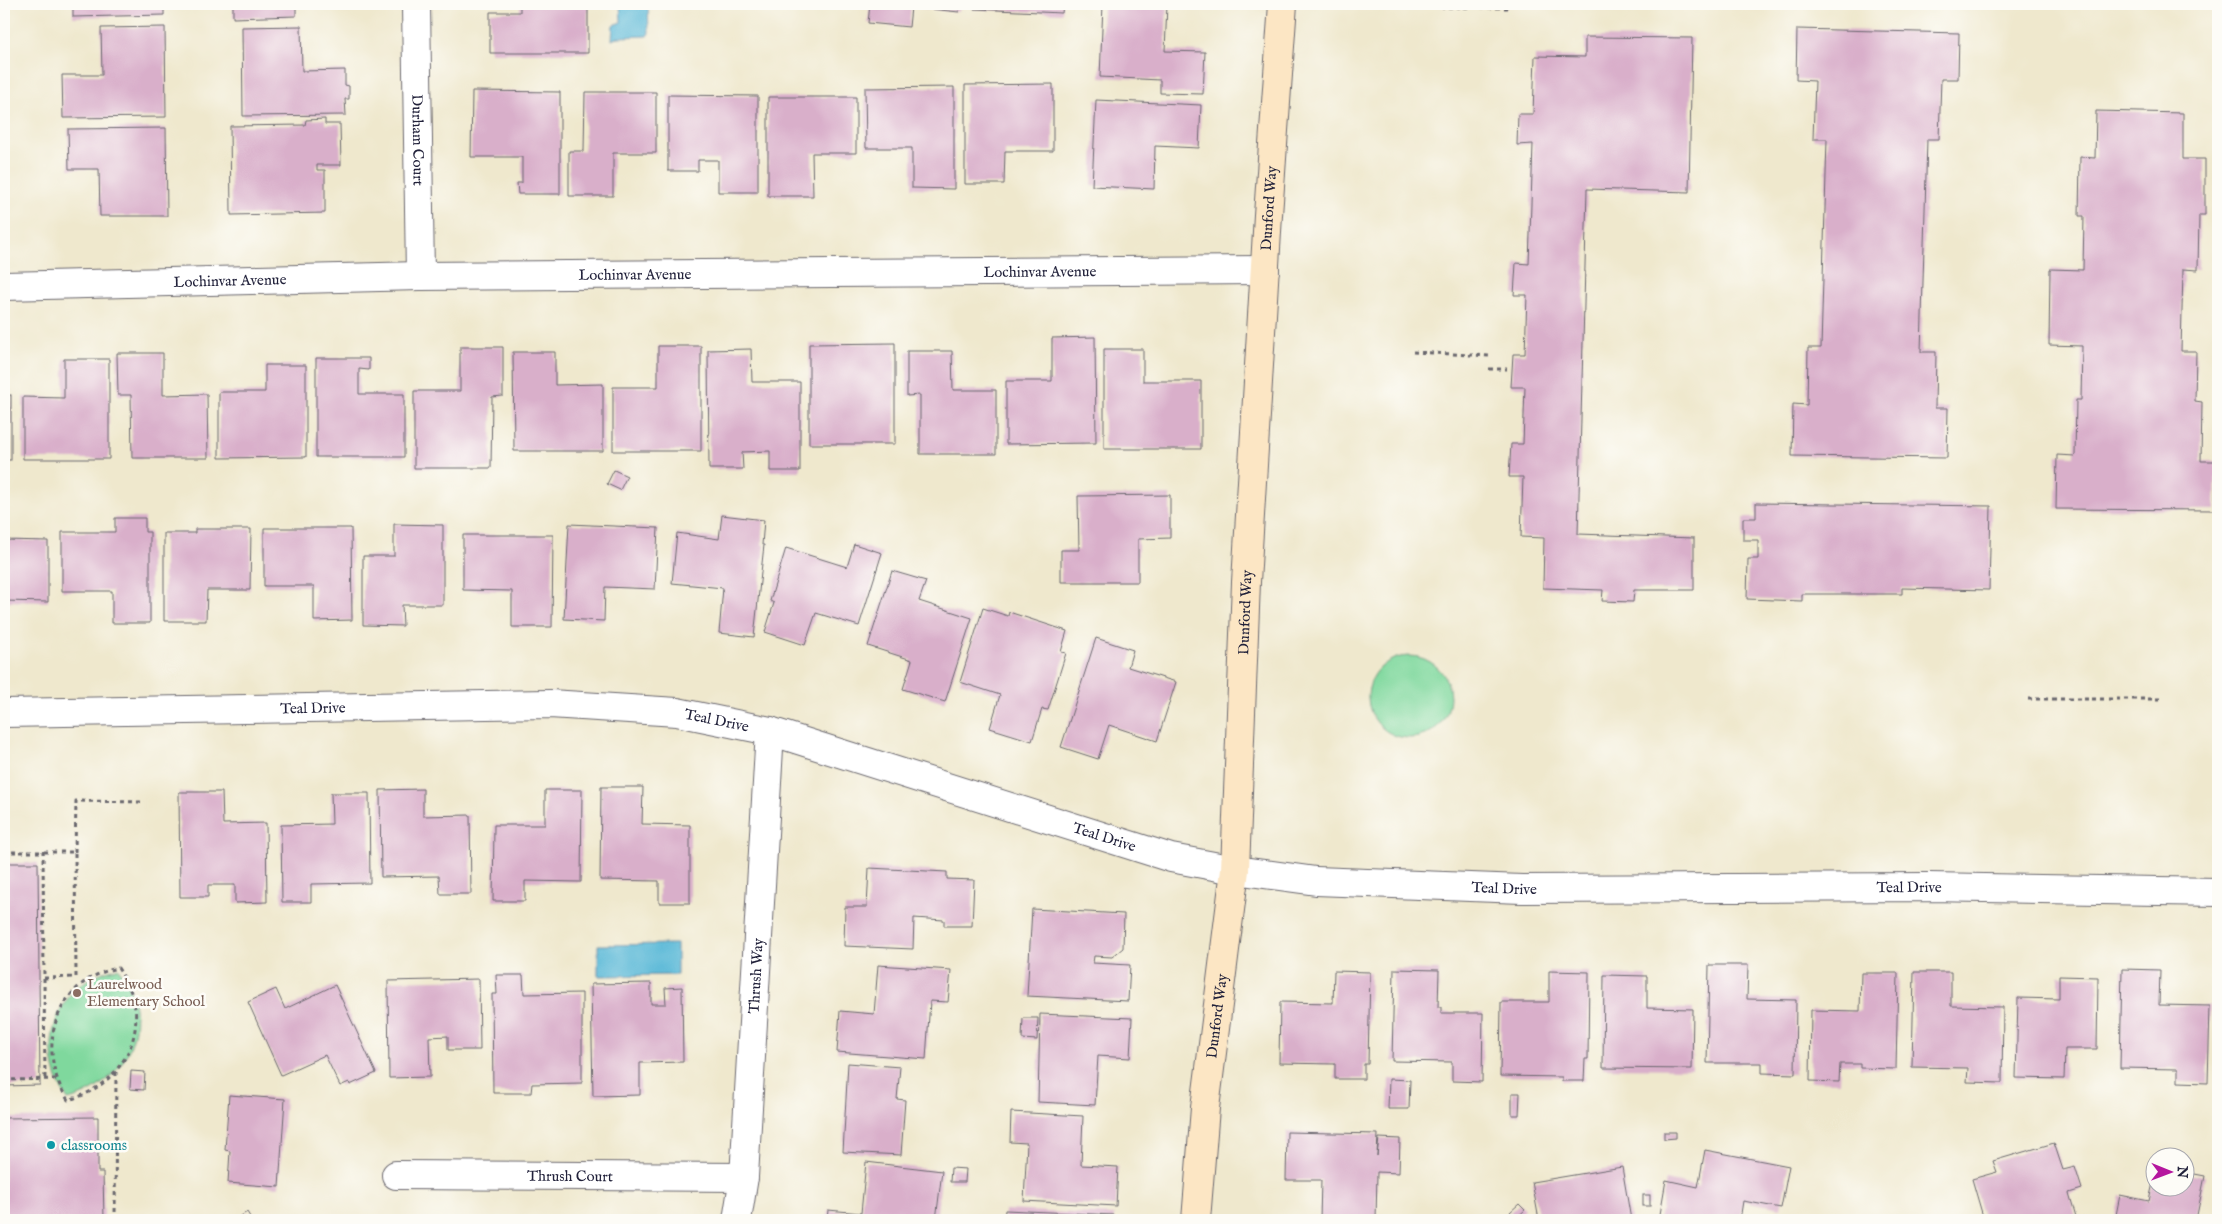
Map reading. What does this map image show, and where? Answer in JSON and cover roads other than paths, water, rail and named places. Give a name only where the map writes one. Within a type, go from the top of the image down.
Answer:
[{"type":"street","name":"Durham Court","points":[[416,4],[420,276]]},
{"type":"street","name":"Dunford Way","points":[[1196,1220],[1205,1108],[1235,870],[1246,582],[1283,4]]},
{"type":"street","name":"Lochinvar Avenue","points":[[4,286],[420,276],[1266,270]]},
{"type":"street","name":"Teal Drive","points":[[4,712],[550,704],[677,712],[770,731],[1171,858],[1235,870],[1316,881],[1522,889],[1930,887],[2218,892]]},
{"type":"street","name":"Thrush Way","points":[[737,1220],[744,1177],[770,731]]},
{"type":"street","name":"Thrush Court","points":[[396,1175],[744,1177]]},
{"type":"water","points":[[620,4],[648,4],[649,33],[647,36],[619,37],[612,40],[613,25],[621,22]]},
{"type":"water","points":[[677,944],[677,975],[598,976],[598,945]]},
{"type":"place","name":"Laurelwood Elementary School","points":[[77,993]]},
{"type":"place","name":"classrooms","points":[[51,1145]]}]
